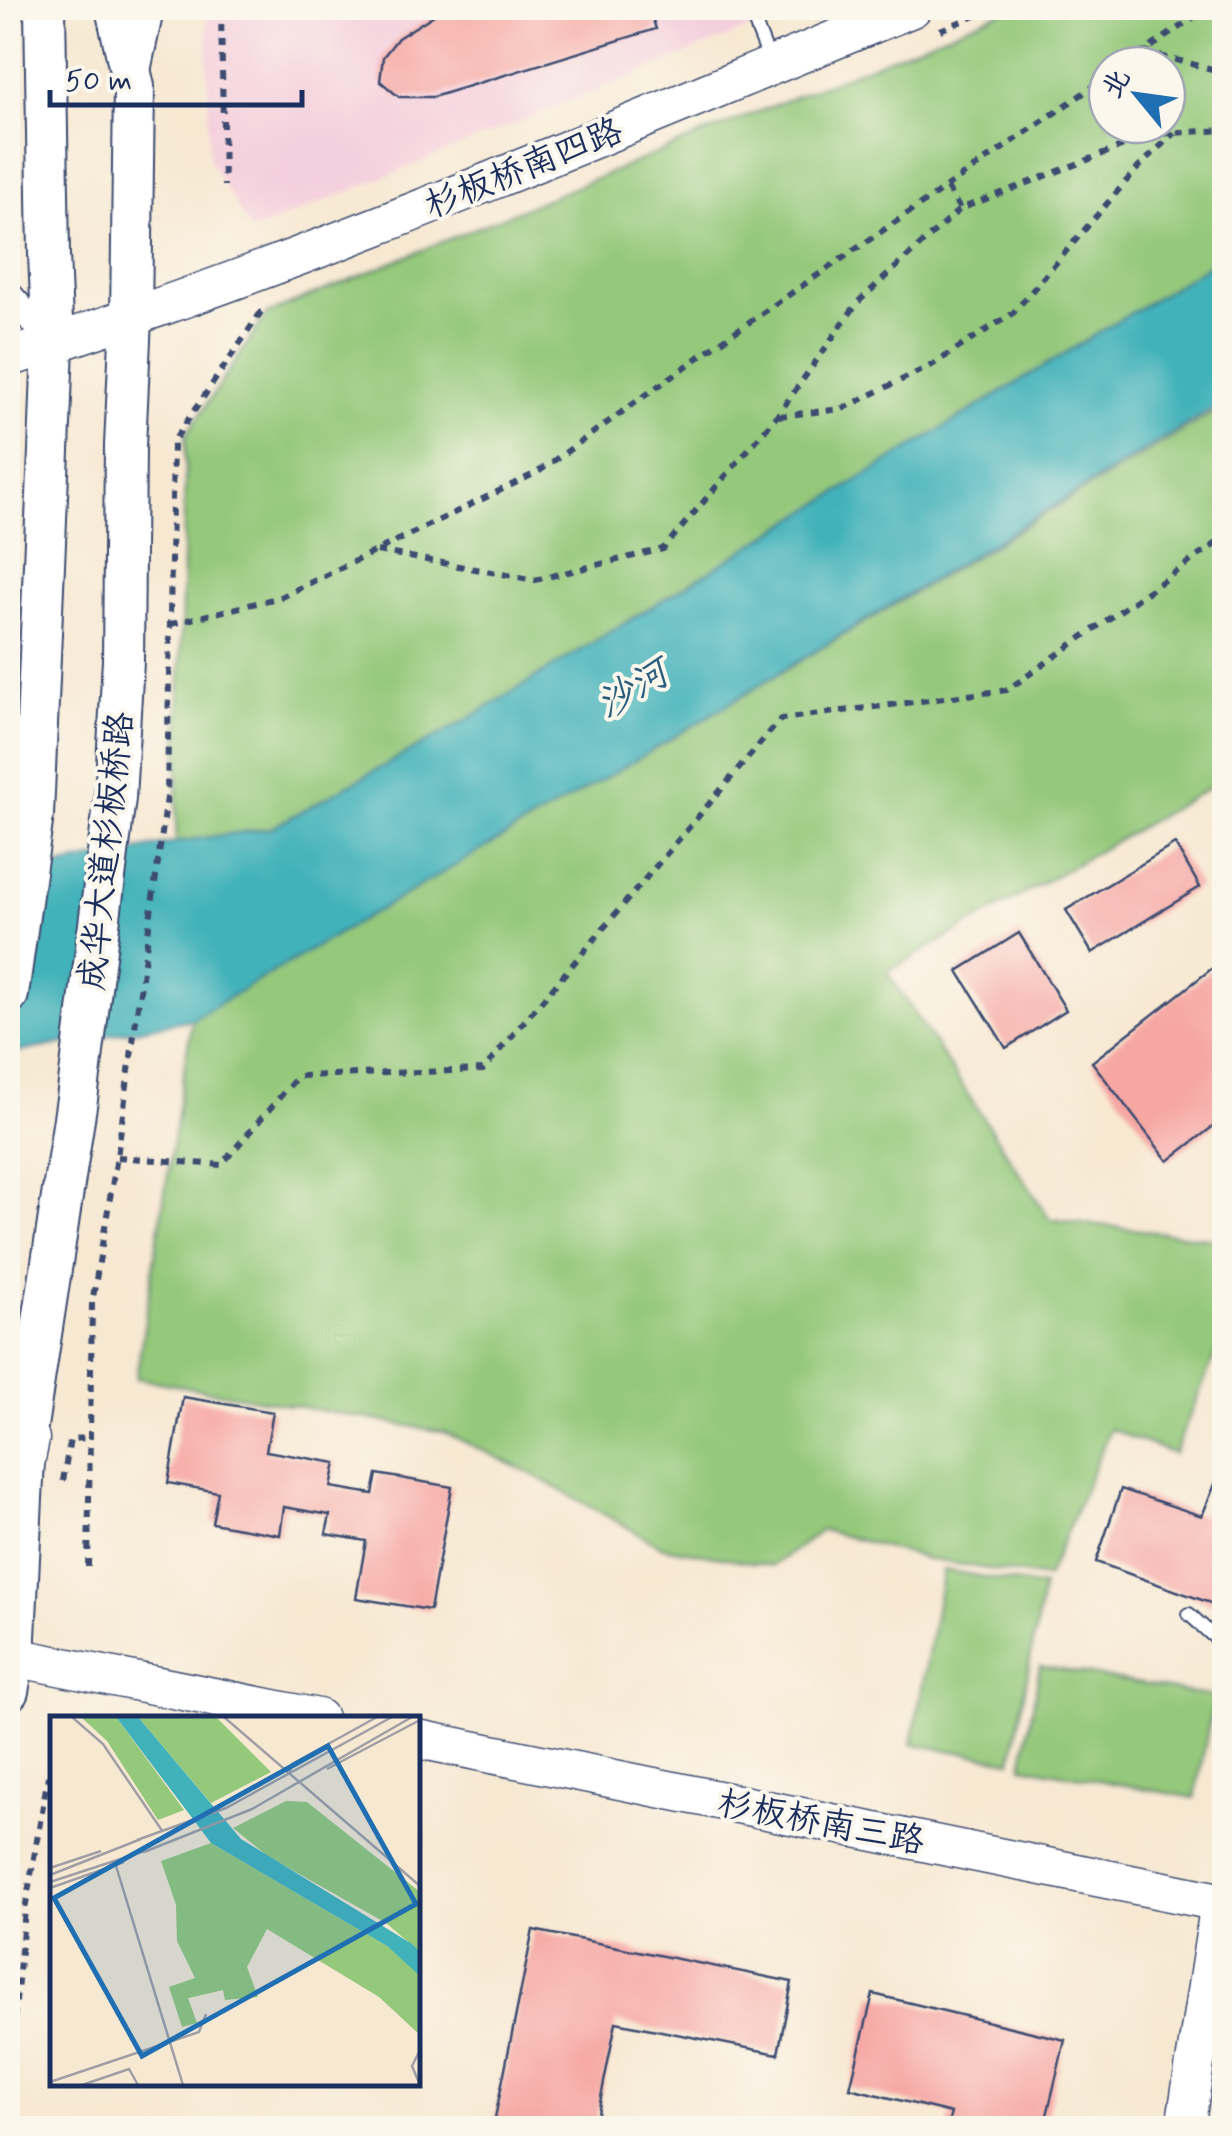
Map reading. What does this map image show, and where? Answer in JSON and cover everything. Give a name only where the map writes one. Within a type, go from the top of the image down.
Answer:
[{"type":"highway","points":[[8,1522],[25,1439]]},
{"type":"main road","points":[[8,994],[34,815],[53,344],[45,8]]},
{"type":"main road","name":"成华大道杉板桥路","points":[[10,1674],[25,1439],[77,1100],[116,798],[123,661],[134,88],[116,8]]},
{"type":"street","points":[[134,88],[151,8]]},
{"type":"street","name":"杉板桥南四路","points":[[8,358],[332,245],[771,65],[926,19]]},
{"type":"street","points":[[8,293],[53,344]]},
{"type":"street","points":[[10,1674],[304,1716]]},
{"type":"street","name":"杉板桥南三路","points":[[420,1739],[1223,1898]]},
{"type":"street","points":[[1185,2128],[1223,1898]]},
{"type":"lane","points":[[750,8],[771,65]]},
{"type":"lane","points":[[1189,1614],[1212,1636],[1224,1636]]},
{"type":"path","points":[[221,8],[224,186]]},
{"type":"path","points":[[926,19],[994,8]]},
{"type":"path","points":[[1153,45],[1207,8]]},
{"type":"path","points":[[1187,63],[1224,72]]},
{"type":"path","points":[[171,624],[281,597],[538,472],[1087,91]]},
{"type":"path","points":[[1187,132],[1224,130]]},
{"type":"path","points":[[376,551],[535,580],[663,550],[778,416],[858,302],[960,209],[1126,145]]},
{"type":"path","points":[[778,416],[842,409],[932,365],[1014,313],[1162,145]]},
{"type":"path","points":[[948,188],[960,209]]},
{"type":"path","points":[[88,1567],[92,1303],[117,1158],[167,797],[173,442],[261,312],[279,304]]},
{"type":"path","points":[[117,1158],[221,1165],[298,1076],[483,1070],[781,719],[1007,690],[1224,538]]},
{"type":"path","points":[[63,1481],[70,1439],[90,1438]]},
{"type":"path","points":[[8,2082],[25,1910],[48,1776]]},
{"type":"shaded area","points":[[207,8],[799,8],[251,231],[209,160]]},
{"type":"green space","points":[[1010,8],[1224,8],[1224,256],[465,721],[271,828],[176,842],[186,435],[267,314]]},
{"type":"green space","points":[[1224,406],[1224,779],[887,972],[1050,1219],[1224,1240],[1224,1333],[1174,1454],[1110,1429],[1047,1578],[932,1560],[822,1530],[773,1566],[663,1547],[530,1473],[444,1432],[136,1378],[192,1019],[646,754]]},
{"type":"green space","points":[[943,1570],[1043,1587],[1012,1761],[912,1744]]},
{"type":"green space","points":[[1040,1666],[1214,1697],[1195,1798],[1022,1766]]},
{"type":"water","name":"沙河","points":[[1224,256],[1224,402],[646,754],[192,1019],[8,1054],[8,876],[176,842],[271,828],[465,721]]},
{"type":"building","points":[[445,8],[649,8],[656,29],[433,97],[399,97],[380,81],[383,57],[398,38]]},
{"type":"building","points":[[1175,844],[1200,887],[1092,953],[1066,910]]},
{"type":"building","points":[[1019,933],[1066,1010],[1006,1048],[958,971]]},
{"type":"building","points":[[1224,959],[1224,1118],[1168,1161],[1092,1062]]},
{"type":"building","points":[[183,1397],[273,1412],[266,1451],[336,1463],[331,1487],[373,1494],[377,1474],[452,1487],[430,1610],[356,1598],[366,1541],[326,1534],[330,1515],[284,1507],[280,1535],[212,1523],[218,1492],[168,1483]]},
{"type":"building","points":[[1224,1462],[1224,1608],[1096,1562],[1121,1489],[1202,1516]]},
{"type":"building","points":[[533,1930],[792,1982],[778,2054],[616,2022],[595,2128],[493,2128]]},
{"type":"building","points":[[873,1994],[1065,2040],[1044,2128],[947,2128],[951,2113],[850,2088]]}]
